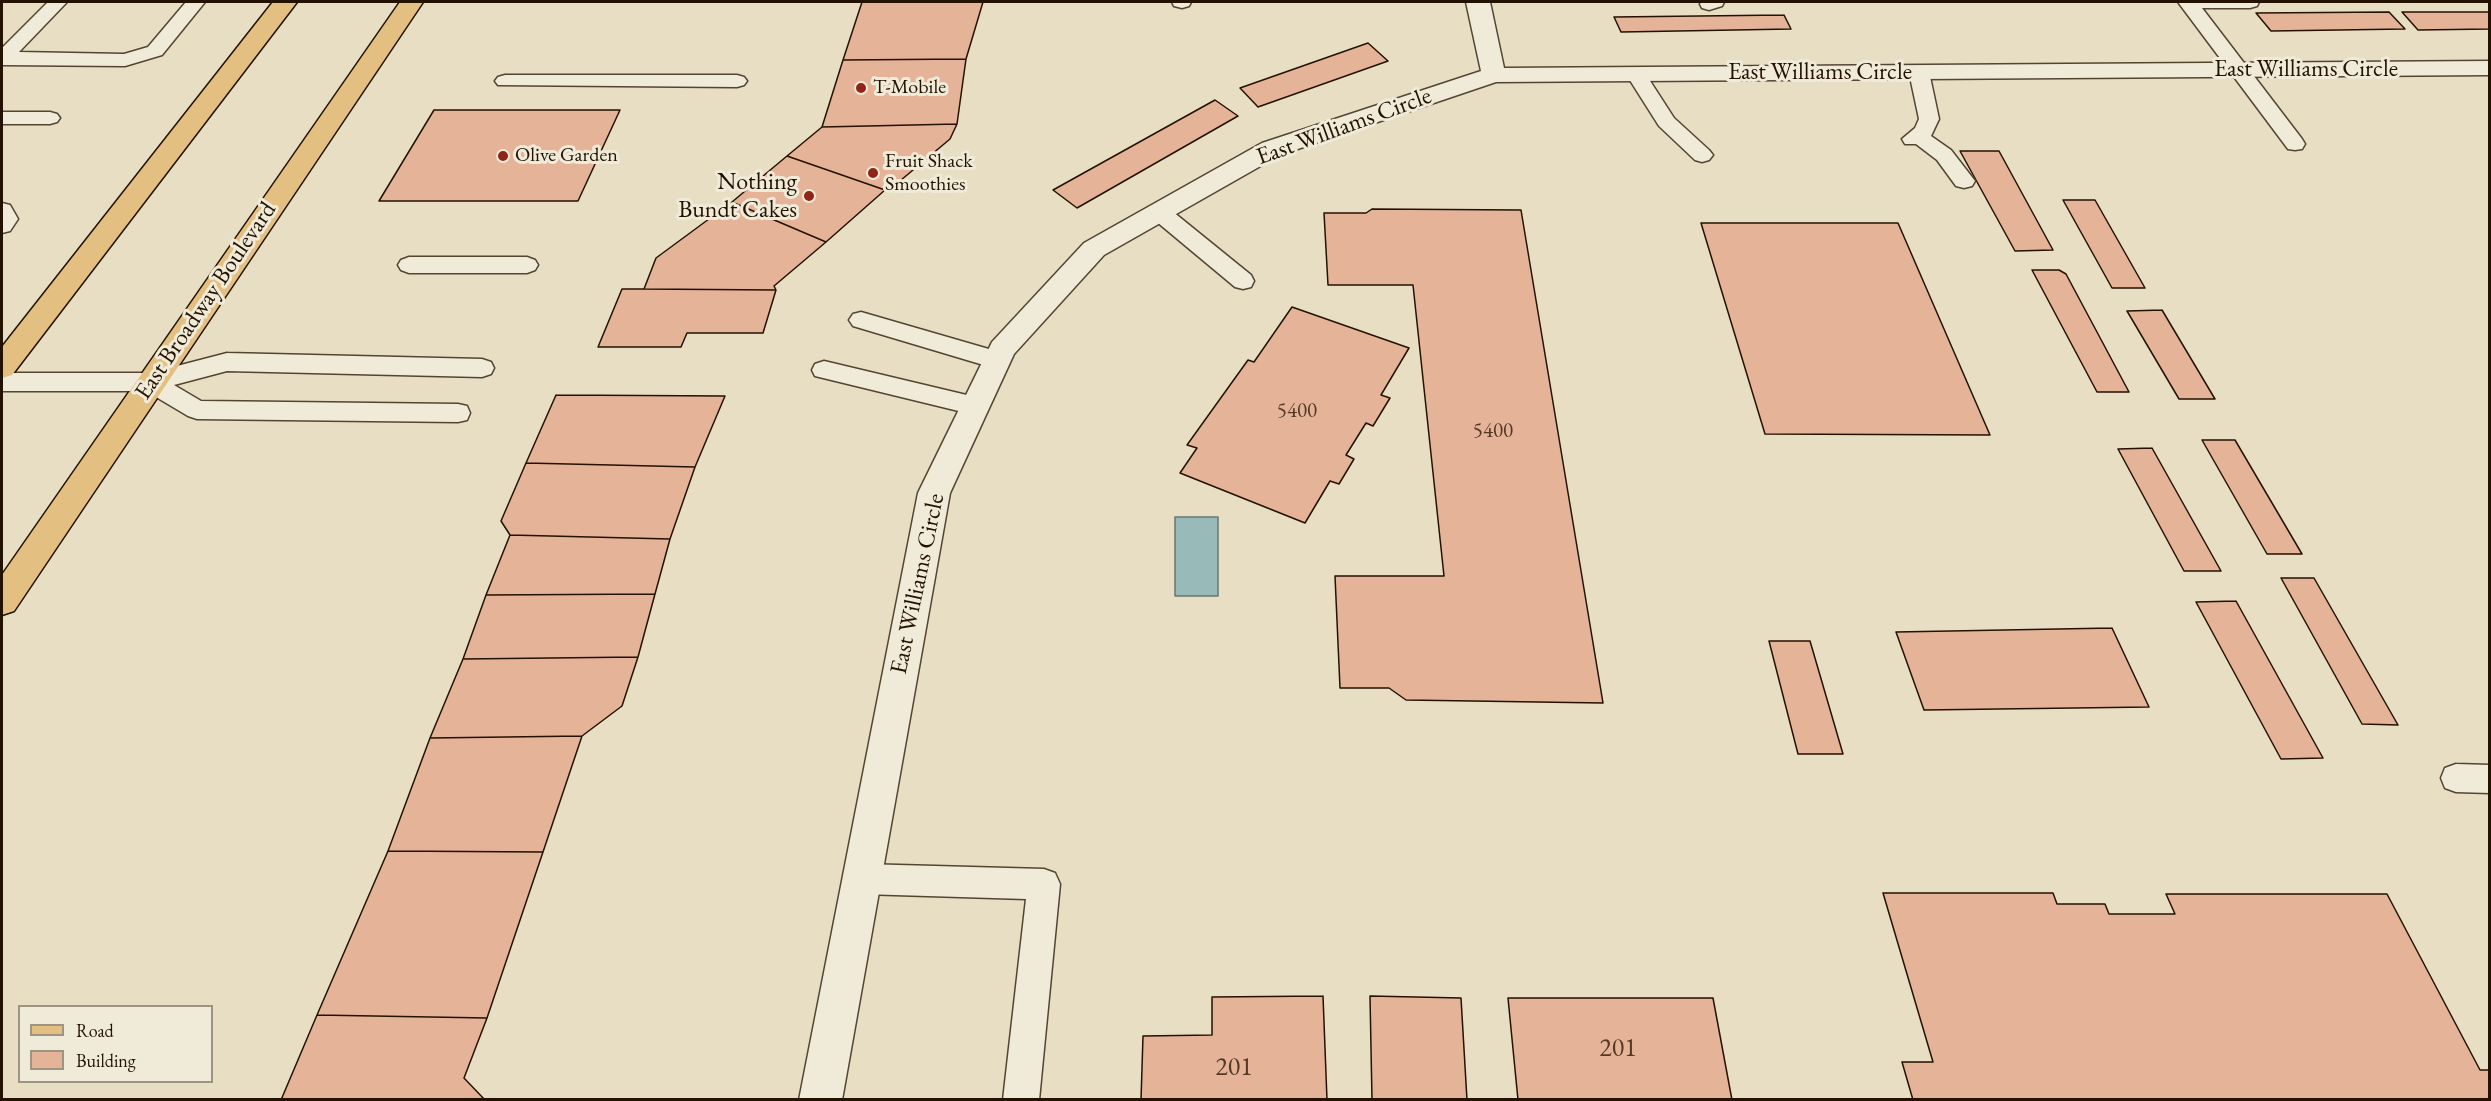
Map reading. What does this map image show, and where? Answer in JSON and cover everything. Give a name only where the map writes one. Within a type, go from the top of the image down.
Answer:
[{"type":"main road","points":[[2,367],[285,2]]},
{"type":"main road","name":"East Broadway Boulevard","points":[[2,601],[411,2]]},
{"type":"street","points":[[1478,2],[1494,75]]},
{"type":"street","name":"East Williams Circle","points":[[820,1100],[934,494],[1002,349],[1094,249],[1271,149],[1494,75],[2490,68]]},
{"type":"lane","points":[[2,58],[58,2]]},
{"type":"lane","points":[[2,58],[125,60],[155,51],[196,2]]},
{"type":"lane","points":[[2188,2],[2250,2]]},
{"type":"lane","points":[[2188,2],[2241,69],[2295,144]]},
{"type":"lane","points":[[1919,72],[1929,119],[1924,131],[1914,137],[1944,155],[1964,182]]},
{"type":"lane","points":[[1636,74],[1666,122],[1702,155]]},
{"type":"lane","points":[[505,81],[737,81]]},
{"type":"lane","points":[[2,118],[50,118]]},
{"type":"lane","points":[[2,210],[7,219],[2,226]]},
{"type":"lane","points":[[1159,212],[1243,281]]},
{"type":"lane","points":[[409,265],[526,265]]},
{"type":"lane","points":[[861,320],[996,360]]},
{"type":"lane","points":[[2,382],[150,382],[227,362],[482,368]]},
{"type":"lane","points":[[824,370],[975,406]]},
{"type":"lane","points":[[150,382],[197,410],[458,413]]},
{"type":"lane","points":[[2456,778],[2490,779]]},
{"type":"lane","points":[[862,879],[1044,884],[1021,1100]]},
{"type":"water","points":[[1175,517],[1218,517],[1218,596],[1175,596]]},
{"type":"building","points":[[862,2],[983,2],[966,59],[843,60]]},
{"type":"building","points":[[2389,12],[2405,29],[2271,31],[2256,13]]},
{"type":"building","points":[[2402,12],[2490,12],[2490,29],[2418,30]]},
{"type":"building","points":[[1784,15],[1791,29],[1621,32],[1614,17]]},
{"type":"building","points":[[1368,43],[1388,61],[1258,107],[1240,88]]},
{"type":"building","points":[[966,59],[957,124],[822,127],[843,60]]},
{"type":"building","points":[[1215,100],[1238,116],[1077,208],[1053,190]]},
{"type":"building","name":"Olive Garden","points":[[434,110],[620,110],[578,201],[379,201]]},
{"type":"building","name":"Fruit Shack Smoothies","points":[[957,124],[950,139],[888,191],[787,156],[822,127]]},
{"type":"building","points":[[1960,151],[1999,151],[2053,250],[2015,251]]},
{"type":"building","name":"Nothing Bundt Cakes","points":[[787,156],[885,190],[826,242],[732,202]]},
{"type":"building","points":[[2063,200],[2095,200],[2145,288],[2112,288]]},
{"type":"building","points":[[732,202],[826,242],[774,286],[776,290],[644,289],[656,258]]},
{"type":"building","points":[[1372,209],[1521,210],[1603,703],[1406,700],[1389,688],[1340,688],[1335,576],[1444,576],[1413,285],[1328,285],[1324,213],[1366,213]]},
{"type":"building","points":[[1701,223],[1898,223],[1990,435],[1765,434]]},
{"type":"building","points":[[2032,270],[2059,270],[2066,274],[2129,392],[2097,392]]},
{"type":"building","points":[[622,289],[776,290],[763,333],[687,333],[681,347],[598,347]]},
{"type":"building","points":[[1292,307],[1409,348],[1381,395],[1390,398],[1373,426],[1366,423],[1346,455],[1354,459],[1339,484],[1330,481],[1305,523],[1180,473],[1197,448],[1187,445],[1248,360],[1254,362]]},
{"type":"building","points":[[2162,310],[2215,399],[2179,399],[2127,311]]},
{"type":"building","points":[[556,395],[725,396],[695,467],[526,463]]},
{"type":"building","points":[[2202,440],[2235,440],[2302,554],[2267,554]]},
{"type":"building","points":[[2152,448],[2221,571],[2184,571],[2118,449]]},
{"type":"building","points":[[526,463],[695,467],[670,539],[510,535],[501,521]]},
{"type":"building","points":[[510,535],[670,539],[655,594],[486,595]]},
{"type":"building","points":[[2281,578],[2314,578],[2398,725],[2362,724]]},
{"type":"building","points":[[655,594],[638,657],[463,659],[486,595]]},
{"type":"building","points":[[2236,601],[2323,758],[2281,759],[2196,602]]},
{"type":"building","points":[[2112,628],[2149,707],[1924,710],[1896,632]]},
{"type":"building","points":[[1769,641],[1810,641],[1843,754],[1798,754]]},
{"type":"building","points":[[638,657],[622,706],[582,736],[430,738],[463,659]]},
{"type":"building","points":[[582,736],[543,852],[388,851],[430,738]]},
{"type":"building","points":[[388,851],[543,852],[487,1018],[317,1015]]},
{"type":"building","points":[[1883,893],[2053,893],[2057,904],[2105,904],[2109,914],[2175,914],[2166,894],[2387,894],[2480,1070],[2490,1070],[2490,1100],[1913,1100],[1902,1062],[1933,1062]]},
{"type":"building","points":[[1323,996],[1327,1100],[1141,1100],[1143,1036],[1212,1035],[1212,997]]},
{"type":"building","points":[[1370,996],[1461,998],[1467,1100],[1372,1100]]},
{"type":"building","points":[[1508,998],[1713,998],[1732,1100],[1518,1100]]},
{"type":"building","points":[[317,1015],[487,1018],[464,1078],[485,1100],[281,1100]]},
{"type":"place","name":"T-Mobile","points":[[861,88]]},
{"type":"place","name":"Olive Garden","points":[[503,156]]},
{"type":"place","name":"Fruit Shack Smoothies","points":[[873,173]]},
{"type":"place","name":"Nothing Bundt Cakes","points":[[809,196]]}]
